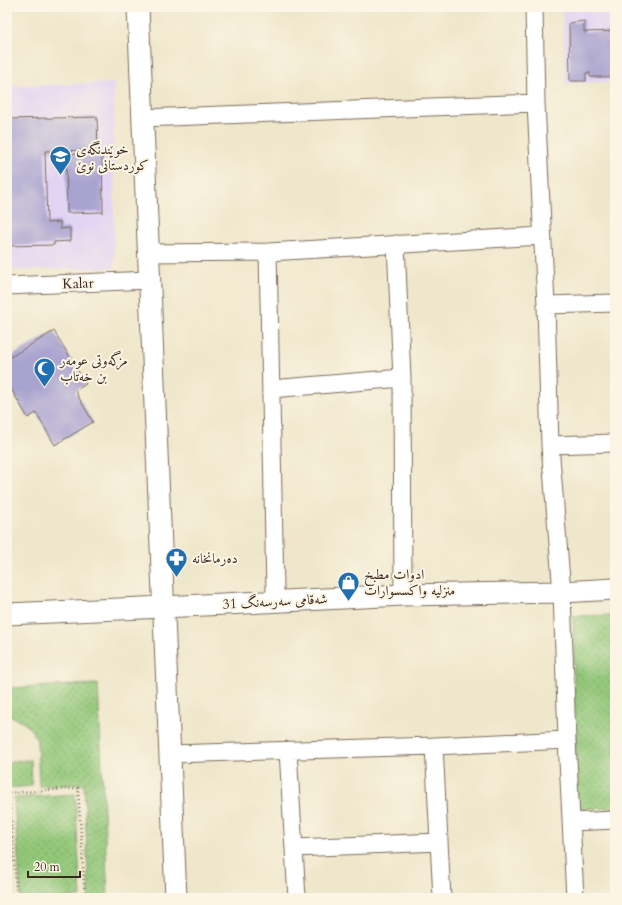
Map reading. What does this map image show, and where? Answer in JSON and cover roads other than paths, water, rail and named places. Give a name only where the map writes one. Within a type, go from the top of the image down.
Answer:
[{"type":"street","points":[[138,7],[176,898]]},
{"type":"street","points":[[534,7],[536,103],[546,305],[550,445],[562,592],[567,740],[576,898]]},
{"type":"street","points":[[143,118],[536,103]]},
{"type":"street","points":[[149,253],[268,252],[542,236]]},
{"type":"street","points":[[396,244],[402,378],[403,594]]},
{"type":"street","points":[[268,252],[275,601]]},
{"type":"street","name":"Kalar","points":[[7,286],[150,280]]},
{"type":"street","points":[[546,305],[615,303]]},
{"type":"street","points":[[271,388],[402,378]]},
{"type":"street","points":[[550,445],[615,443]]},
{"type":"street","name":"شەقامی سەرسەنگ 31","points":[[7,614],[403,594],[562,592],[615,589]]},
{"type":"street","points":[[170,754],[434,746],[567,740]]},
{"type":"street","points":[[434,746],[442,898]]},
{"type":"street","points":[[288,751],[297,898]]},
{"type":"street","points":[[572,822],[615,820]]},
{"type":"street","points":[[294,848],[439,842]]},
{"type":"place","name":"خوێندنگەی کوردستانی نوێ","points":[[60,176]]},
{"type":"place","name":"مزگەوتی عومەر بن خەتاب","points":[[45,388]]},
{"type":"place","name":"دەرمانخانە","points":[[177,578]]},
{"type":"place","name":"ادوات مطبخ منزليه واكسسوارات","points":[[348,602]]}]
